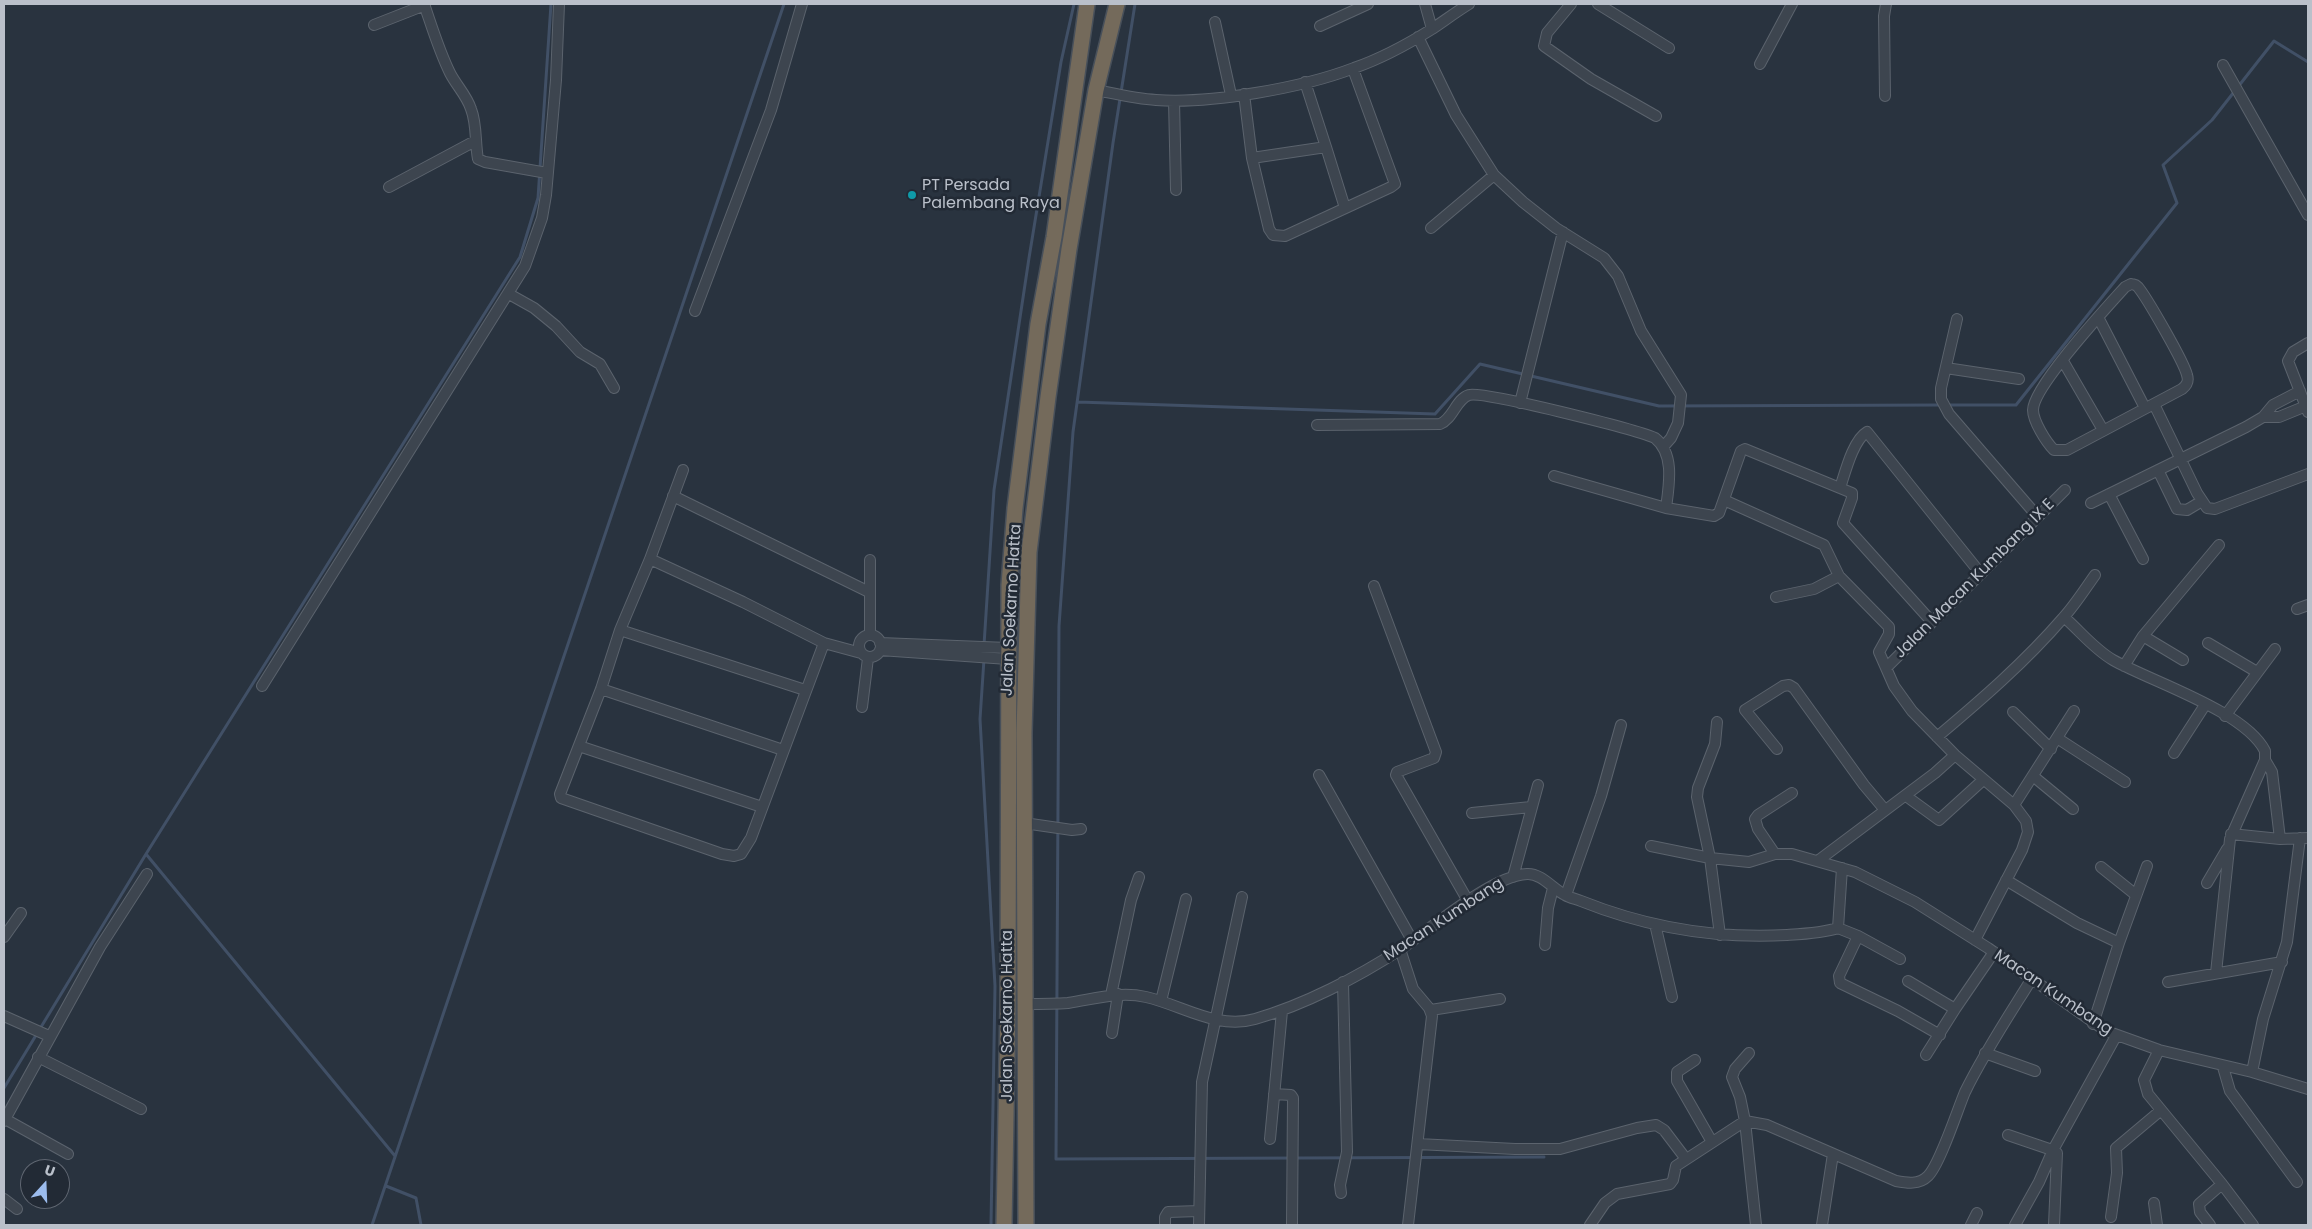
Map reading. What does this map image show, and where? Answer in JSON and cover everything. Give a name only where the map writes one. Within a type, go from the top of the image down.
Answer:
[{"type":"highway","name":"Jalan Soekarno Hatta","points":[[1004,1225],[1008,1004],[1002,653],[1019,478],[1038,324],[1054,238],[1087,4]]},
{"type":"highway","name":"Jalan Soekarno Hatta","points":[[1026,1225],[1024,823],[1027,582],[1038,479],[1064,283],[1103,91],[1117,4]]},
{"type":"highway","points":[[1019,478],[1038,479]]},
{"type":"street","points":[[374,25],[424,4],[436,41],[448,69],[457,86],[468,100],[472,111],[478,159],[485,162],[545,172]]},
{"type":"street","points":[[262,686],[525,266],[542,218],[545,172],[556,80],[559,4]]},
{"type":"street","points":[[695,312],[771,110],[802,4]]},
{"type":"street","points":[[1320,26],[1368,4]]},
{"type":"street","points":[[1425,4],[1432,29]]},
{"type":"street","points":[[1103,91],[1174,101],[1244,94],[1304,82],[1353,69],[1418,37],[1469,4]]},
{"type":"street","points":[[1571,4],[1546,33],[1544,46],[1591,79],[1656,116]]},
{"type":"street","points":[[1598,4],[1669,48]]},
{"type":"street","points":[[1760,64],[1792,4]]},
{"type":"street","points":[[1886,4],[1886,96]]},
{"type":"street","points":[[1215,22],[1231,95]]},
{"type":"street","points":[[1418,37],[1456,116],[1494,175],[1523,202],[1563,232],[1604,258],[1612,266],[1624,286],[1641,330],[1673,380],[1681,401],[1680,414],[1671,438],[1663,447]]},
{"type":"street","points":[[2223,65],[2232,84],[2308,215]]},
{"type":"street","points":[[1244,94],[1252,158],[1268,229],[1273,235],[1285,236],[1391,187],[1395,181],[1353,69]]},
{"type":"street","points":[[1304,82],[1345,208]]},
{"type":"street","points":[[1174,101],[1176,190]]},
{"type":"street","points":[[389,186],[475,141]]},
{"type":"street","points":[[1252,158],[1326,147]]},
{"type":"street","points":[[1431,228],[1494,175]]},
{"type":"street","points":[[1520,404],[1563,232]]},
{"type":"street","points":[[2131,284],[2137,286],[2187,375],[2185,386],[2064,451],[2057,451],[2051,447],[2035,419],[2032,408],[2040,390],[2098,317],[2124,286],[2131,284]]},
{"type":"street","points":[[509,294],[534,308],[556,326],[580,352],[600,364],[614,388]]},
{"type":"street","points":[[2098,317],[2182,458],[2207,508],[2216,509],[2308,474]]},
{"type":"street","points":[[1957,319],[1941,399],[1947,410],[2038,517]]},
{"type":"street","points":[[2263,417],[2279,417],[2307,409],[2289,366],[2289,358],[2293,352],[2308,343]]},
{"type":"street","points":[[2062,361],[2103,430]]},
{"type":"street","points":[[1946,368],[2020,379]]},
{"type":"street","points":[[2091,503],[2263,417],[2273,405],[2300,391]]},
{"type":"street","points":[[1318,425],[1440,424],[1449,418],[1463,399],[1470,395],[1520,404],[1649,435],[1660,442],[1663,447],[1670,480],[1666,508]]},
{"type":"street","points":[[1840,488],[1854,450],[1867,432],[1981,574]]},
{"type":"street","points":[[1554,476],[1666,508],[1714,516],[1719,513],[1741,451],[1744,449],[1840,488],[1852,495],[1843,523],[1932,622]]},
{"type":"street","points":[[683,470],[650,559],[620,630],[601,688],[560,794],[561,798],[722,854],[734,856],[741,854],[751,838],[805,690],[824,644]]},
{"type":"street","points":[[2158,470],[2177,509],[2187,510],[2202,501]]},
{"type":"street","name":"Jalan Macan Kumbang IX E","points":[[1886,668],[2065,490]]},
{"type":"street","points":[[2110,494],[2144,559]]},
{"type":"street","points":[[674,496],[869,592]]},
{"type":"street","points":[[1724,500],[1820,543],[1827,548],[1839,576],[1889,627],[1888,638],[1879,650],[1880,658],[1903,701],[1955,755],[2014,805],[2026,821],[2028,832],[2022,850],[1975,940]]},
{"type":"street","points":[[2124,666],[2143,636],[2219,545]]},
{"type":"street","points":[[650,559],[743,602],[824,644],[874,657],[880,647],[877,638],[870,635]]},
{"type":"street","points":[[870,560],[870,635]]},
{"type":"street","points":[[1937,737],[1995,688],[2064,617],[2096,575]]},
{"type":"street","points":[[1776,597],[1814,589],[1839,576]]},
{"type":"street","points":[[1374,586],[1436,752],[1434,758],[1397,772],[1396,775],[1468,901]]},
{"type":"street","points":[[2298,609],[2308,605]]},
{"type":"street","points":[[2064,617],[2098,651],[2141,675],[2176,688],[2250,732],[2262,745],[2266,754],[2231,834],[2216,973]]},
{"type":"street","points":[[620,630],[805,690]]},
{"type":"street","points":[[862,708],[865,655],[858,648],[860,641],[870,635]]},
{"type":"street","points":[[2143,636],[2183,660]]},
{"type":"street","points":[[2208,643],[2257,672]]},
{"type":"street","points":[[880,647],[970,646],[1002,653]]},
{"type":"street","points":[[880,647],[971,657],[1002,653]]},
{"type":"street","points":[[2225,716],[2275,649]]},
{"type":"street","points":[[1777,749],[1745,710],[1784,686],[1789,685],[1794,688],[1864,785],[1886,810]]},
{"type":"street","points":[[601,688],[783,750]]},
{"type":"street","points":[[2174,754],[2205,705]]},
{"type":"street","points":[[2014,805],[2074,710]]},
{"type":"street","points":[[2013,712],[2051,749]]},
{"type":"street","points":[[1716,722],[1715,744],[1697,792],[1710,858],[1720,935]]},
{"type":"street","points":[[1566,896],[1601,796],[1621,725]]},
{"type":"street","points":[[2057,738],[2125,782]]},
{"type":"street","points":[[579,746],[762,807]]},
{"type":"street","points":[[1819,860],[1906,796],[1955,755]]},
{"type":"street","points":[[2265,760],[2272,772],[2280,838]]},
{"type":"street","points":[[1319,775],[1412,940]]},
{"type":"street","points":[[2033,776],[2073,809]]},
{"type":"street","points":[[1906,796],[1939,820],[1983,780]]},
{"type":"street","points":[[1513,877],[1538,785]]},
{"type":"street","points":[[1775,854],[1758,829],[1755,819],[1758,815],[1792,793]]},
{"type":"street","points":[[1472,813],[1531,807]]},
{"type":"street","points":[[1024,823],[1061,829],[1081,829]]},
{"type":"street","points":[[2231,834],[2304,838],[2288,942],[2263,1019],[2252,1072]]},
{"type":"street","name":"Macan Kumbang","points":[[1651,846],[1710,858],[1749,862],[1775,854],[1792,854],[1819,860],[1855,872],[1915,902],[1994,952],[2093,1024],[2116,1036],[2159,1050],[2252,1072],[2308,1089]]},
{"type":"street","points":[[2207,883],[2229,847]]},
{"type":"street","points":[[2093,1024],[2119,943],[2147,866]]},
{"type":"street","points":[[2101,867],[2136,895]]},
{"type":"street","points":[[1842,868],[1838,928],[1858,936],[1900,959]]},
{"type":"street","points":[[68,1154],[4,1120],[38,1057],[45,1035],[147,874]]},
{"type":"street","name":"Macan Kumbang","points":[[1024,1004],[1067,1003],[1115,995],[1134,995],[1161,1001],[1215,1020],[1228,1022],[1253,1020],[1282,1011],[1343,982],[1400,949],[1468,901],[1513,877],[1532,874],[1540,877],[1566,896],[1655,924],[1720,935],[1789,935],[1838,928]]},
{"type":"street","points":[[1112,1033],[1115,995],[1131,900],[1139,877]]},
{"type":"street","points":[[2006,880],[2077,923],[2119,943]]},
{"type":"street","points":[[1545,945],[1548,908],[1553,888]]},
{"type":"street","points":[[1199,1225],[1202,1082],[1242,897]]},
{"type":"street","points":[[1161,1001],[1186,899]]},
{"type":"street","points":[[4,937],[20,913]]},
{"type":"street","points":[[1655,924],[1672,997]]},
{"type":"street","points":[[1858,936],[1839,976],[1840,983],[1940,1035]]},
{"type":"street","points":[[1400,949],[1413,989],[1431,1010],[1431,1037],[1408,1225]]},
{"type":"street","points":[[1926,1055],[1994,952]]},
{"type":"street","points":[[2168,982],[2282,962]]},
{"type":"street","points":[[1590,1225],[1605,1203],[1617,1194],[1670,1184],[1673,1180],[1676,1166],[1745,1122],[1768,1125],[1896,1181],[1916,1182],[1924,1179],[1934,1166],[1966,1092],[1986,1053],[2031,980]]},
{"type":"street","points":[[1341,1193],[1340,1185],[1347,1156],[1343,982]]},
{"type":"street","points":[[1908,982],[1955,1009]]},
{"type":"street","points":[[1431,1010],[1500,999]]},
{"type":"street","points":[[1270,1139],[1282,1011]]},
{"type":"street","points":[[4,1016],[45,1035]]},
{"type":"street","points":[[2015,1225],[2039,1182],[2053,1150],[2116,1036]]},
{"type":"street","points":[[2159,1050],[2144,1084],[2160,1111],[2222,1184],[2253,1225]]},
{"type":"street","points":[[1749,1053],[1735,1069],[1732,1077],[1740,1097],[1745,1122],[1756,1225]]},
{"type":"street","points":[[1986,1053],[2035,1072]]},
{"type":"street","points":[[38,1057],[141,1109]]},
{"type":"street","points":[[1694,1060],[1677,1072],[1677,1081],[1712,1142]]},
{"type":"street","points":[[2223,1066],[2230,1091],[2297,1182]]},
{"type":"street","points":[[1274,1094],[1290,1095],[1293,1098],[1291,1158],[1292,1225]]},
{"type":"street","points":[[2111,1217],[2117,1173],[2116,1148],[2160,1111]]},
{"type":"street","points":[[1417,1151],[1560,1149],[1656,1124],[1664,1130],[1686,1159]]},
{"type":"street","points":[[2008,1135],[2056,1152],[2058,1158],[2054,1225]]},
{"type":"street","points":[[1822,1225],[1834,1154]]},
{"type":"street","points":[[2210,1225],[2200,1212],[2199,1204],[2222,1184]]},
{"type":"street","points":[[4,1199],[17,1209]]},
{"type":"street","points":[[2154,1203],[2157,1225]]},
{"type":"street","points":[[1165,1225],[1165,1217],[1168,1212],[1199,1211]]},
{"type":"street","points":[[1971,1225],[1977,1213]]},
{"type":"waterway","points":[[4,1088],[146,854],[520,257],[538,198],[551,4]]},
{"type":"waterway","points":[[372,1225],[784,4]]},
{"type":"waterway","points":[[984,645],[994,490],[1061,62],[1074,4]]},
{"type":"waterway","points":[[1135,4],[1113,143],[1073,432],[1059,626],[1056,1159],[1544,1157]]},
{"type":"waterway","points":[[1947,405],[2016,405],[2177,203],[2163,165],[2212,120],[2274,41],[2308,62]]},
{"type":"waterway","points":[[1078,402],[1435,414],[1480,364],[1659,406],[1941,405]]},
{"type":"waterway","points":[[984,659],[980,719],[995,986],[991,1225]]},
{"type":"waterway","points":[[146,854],[395,1156]]},
{"type":"waterway","points":[[386,1186],[416,1198],[421,1225]]},
{"type":"place","name":"PT Persada Palembang Raya","points":[[912,195]]}]
